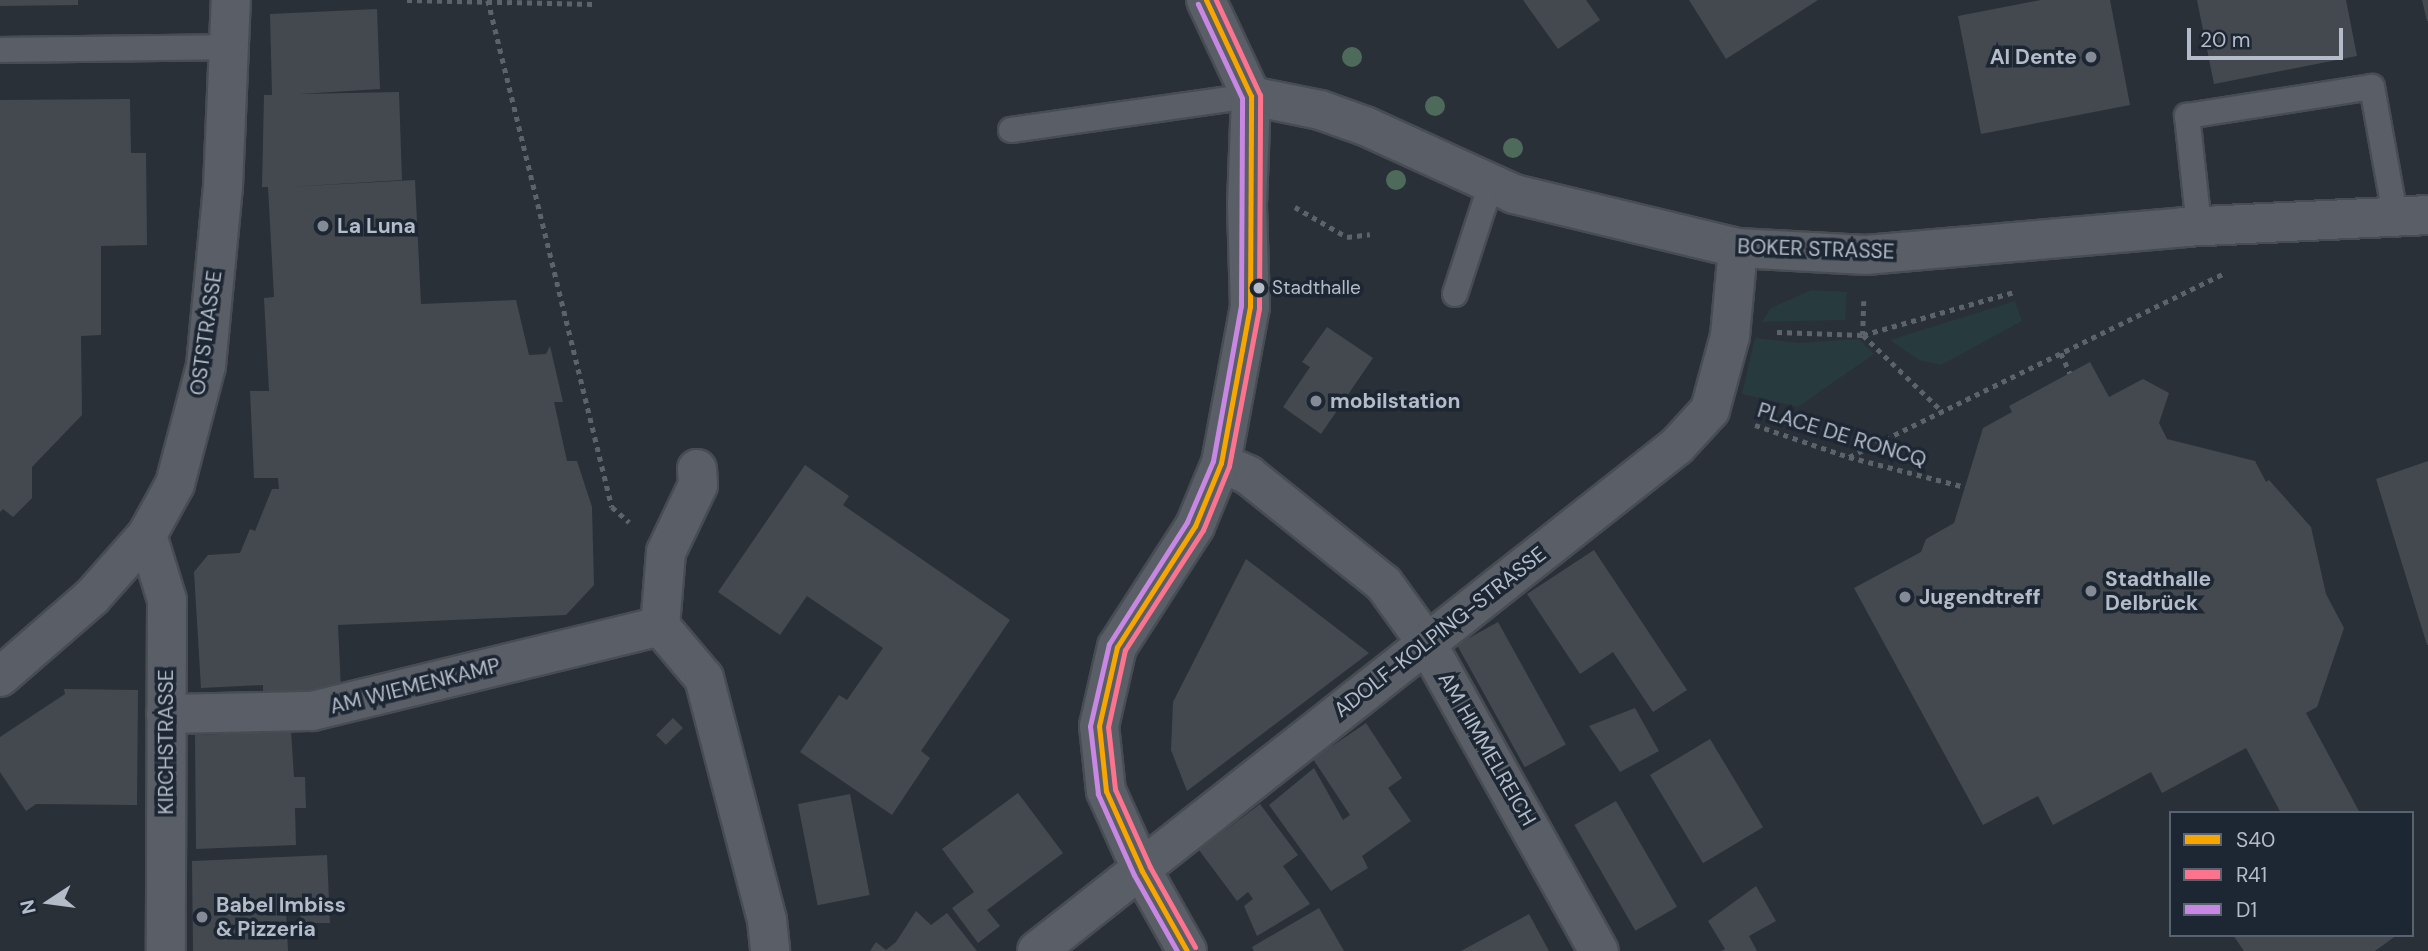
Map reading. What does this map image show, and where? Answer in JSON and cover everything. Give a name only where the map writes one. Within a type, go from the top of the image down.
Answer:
[{"type":"street","name":"OSTSTRASSE","points":[[0,677],[92,597],[147,535],[175,484],[206,366],[223,187],[231,0]]},
{"type":"street","points":[[1187,951],[1142,871],[1106,791],[1099,726],[1117,647],[1195,526],[1221,463],[1250,307],[1247,205],[1251,96],[1206,0]]},
{"type":"street","name":"BOKER STRASSE","points":[[1251,96],[1320,110],[1365,126],[1491,184],[1738,248],[1866,255],[2199,226],[2411,215]]},
{"type":"street","name":"ADOLF-KOLPING-STRASSE","points":[[1037,951],[1142,871],[1426,642],[1677,446],[1710,410],[1730,336],[1738,248]]},
{"type":"street","name":"AM HIMMELREICH","points":[[1221,463],[1248,475],[1384,584],[1426,642],[1600,951]]},
{"type":"street","points":[[697,469],[698,485],[666,552],[660,626],[704,678],[766,920],[770,951]]},
{"type":"street","name":"KIRCHSTRASSE","points":[[147,535],[167,600],[166,951]]},
{"type":"street","name":"AM WIEMENKAMP","points":[[166,714],[312,711],[660,626]]},
{"type":"lane","points":[[0,50],[230,47]]},
{"type":"lane","points":[[2199,226],[2187,116],[2372,88],[2411,215]]},
{"type":"lane","points":[[1011,130],[1251,96]]},
{"type":"lane","points":[[1455,294],[1491,184]]},
{"type":"path","points":[[408,0],[593,4]]},
{"type":"path","points":[[487,2],[612,506],[666,552]]},
{"type":"path","points":[[1291,205],[1347,237],[1370,234]]},
{"type":"path","points":[[1849,457],[2231,270]]},
{"type":"path","points":[[1773,332],[1863,335],[2021,290]]},
{"type":"path","points":[[1865,293],[1863,335],[1942,411]]},
{"type":"path","points":[[2061,354],[2070,373]]},
{"type":"path","name":"PLACE DE RONCQ","points":[[1710,410],[1849,457],[1965,487]]},
{"type":"green space","points":[[1811,290],[1847,292],[1845,320],[1762,322],[1771,308]]},
{"type":"green space","points":[[2015,301],[2022,321],[1941,365],[1919,360],[1890,340]]},
{"type":"green space","points":[[1755,338],[1799,343],[1859,339],[1874,354],[1798,407],[1742,394]]},
{"type":"building","points":[[0,0],[78,0],[78,5],[0,6]]},
{"type":"building","points":[[1523,0],[1586,0],[1600,20],[1558,49]]},
{"type":"building","points":[[1689,0],[1818,0],[1726,59]]},
{"type":"building","points":[[2041,0],[2110,0],[2130,105],[1981,134],[1958,16]]},
{"type":"building","points":[[2197,0],[2346,0],[2357,56],[2214,84]]},
{"type":"building","points":[[2422,0],[2428,0],[2428,21],[2427,21]]},
{"type":"building","points":[[377,9],[380,89],[299,94],[399,92],[402,180],[288,187],[415,180],[421,304],[516,300],[529,355],[546,354],[550,346],[563,402],[554,402],[567,461],[577,461],[592,507],[594,585],[566,615],[338,625],[341,690],[263,694],[263,685],[201,688],[194,572],[208,555],[240,553],[250,529],[255,531],[272,489],[279,489],[278,478],[254,478],[250,391],[269,391],[264,298],[274,297],[268,187],[262,187],[264,95],[272,95],[270,14]]},
{"type":"building","points":[[130,99],[131,153],[146,153],[147,245],[101,246],[101,335],[81,336],[82,415],[32,467],[32,498],[13,517],[3,509],[0,512],[0,100]]},
{"type":"building","points":[[1327,327],[1373,358],[1321,434],[1283,407],[1310,367],[1302,362]]},
{"type":"building","name":"Stadthalle Delbrück","points":[[2090,362],[2109,397],[2143,379],[2169,393],[2159,423],[2167,439],[2255,461],[2266,482],[2269,480],[2311,527],[2326,594],[2344,628],[2317,707],[2306,713],[2359,811],[2280,811],[2246,748],[2162,793],[2151,772],[2053,825],[2038,796],[1983,825],[1854,588],[1921,552],[1926,539],[1954,523],[1983,428],[2012,412],[2009,406]]},
{"type":"building","points":[[2428,461],[2428,645],[2427,645],[2376,479]]},
{"type":"building","points":[[805,465],[849,496],[843,505],[1010,620],[921,751],[930,758],[892,815],[800,752],[839,695],[847,700],[883,648],[807,596],[780,635],[718,592]]},
{"type":"building","points":[[1594,550],[1687,690],[1653,712],[1613,652],[1580,674],[1527,594]]},
{"type":"building","points":[[1246,559],[1369,653],[1187,791],[1171,750],[1173,702]]},
{"type":"building","points":[[1498,622],[1566,744],[1525,767],[1457,645]]},
{"type":"building","points":[[64,689],[138,690],[137,805],[36,804],[26,811],[0,772],[0,737],[65,694]]},
{"type":"building","points":[[1635,708],[1659,751],[1620,772],[1589,726]]},
{"type":"building","points":[[673,718],[683,728],[666,745],[656,735]]},
{"type":"building","points":[[1366,723],[1402,778],[1388,788],[1411,821],[1362,856],[1368,868],[1331,891],[1269,805],[1314,768],[1343,820],[1350,815],[1313,759]]},
{"type":"building","points":[[291,731],[294,777],[305,777],[306,808],[295,808],[296,845],[196,849],[195,735]]},
{"type":"building","points":[[1710,739],[1763,827],[1703,863],[1650,775]]},
{"type":"building","points":[[1018,793],[1063,853],[987,910],[1000,926],[978,943],[952,908],[974,892],[942,849]]},
{"type":"building","points":[[850,794],[870,895],[818,905],[798,804]]},
{"type":"building","points":[[1616,801],[1677,907],[1635,931],[1574,825]]},
{"type":"building","points":[[1260,804],[1298,855],[1283,866],[1310,904],[1257,936],[1244,906],[1253,899],[1248,892],[1237,901],[1199,850]]},
{"type":"building","points":[[327,855],[330,923],[301,923],[300,912],[286,912],[288,951],[193,951],[192,861]]},
{"type":"building","points":[[1756,886],[1776,921],[1749,936],[1757,951],[1721,951],[1725,949],[1708,921]]},
{"type":"building","points":[[1319,908],[1344,951],[1254,951],[1252,947]]},
{"type":"building","points":[[916,911],[931,925],[947,913],[977,951],[870,951],[876,942],[886,950],[896,942]]},
{"type":"building","points":[[1529,914],[1549,951],[1461,951]]},
{"type":"building","points":[[2234,937],[2394,937],[2375,951],[2244,951]]},
{"type":"transit line","name":"S40","points":[[1187,951],[1142,871],[1106,791],[1099,726],[1117,647],[1195,526],[1221,463],[1250,307],[1251,96],[1206,0]]},
{"type":"transit line","name":"R41","points":[[1195,947],[1150,867],[1115,789],[1108,727],[1125,650],[1203,530],[1229,466],[1259,309],[1260,95],[1216,0]]},
{"type":"transit line","name":"D1","points":[[1177,951],[1134,875],[1098,794],[1090,726],[1109,644],[1187,522],[1213,461],[1241,306],[1242,98],[1198,4]]},
{"type":"place","name":"Al Dente","points":[[2091,57]]},
{"type":"place","name":"La Luna","points":[[323,226]]},
{"type":"place","name":"Stadthalle","points":[[1259,288]]},
{"type":"place","name":"mobilstation","points":[[1316,401]]},
{"type":"place","name":"Stadthalle Delbrück","points":[[2091,591]]},
{"type":"place","name":"Jugendtreff","points":[[1905,597]]},
{"type":"place","name":"Babel Imbiss & Pizzeria","points":[[202,917]]}]
